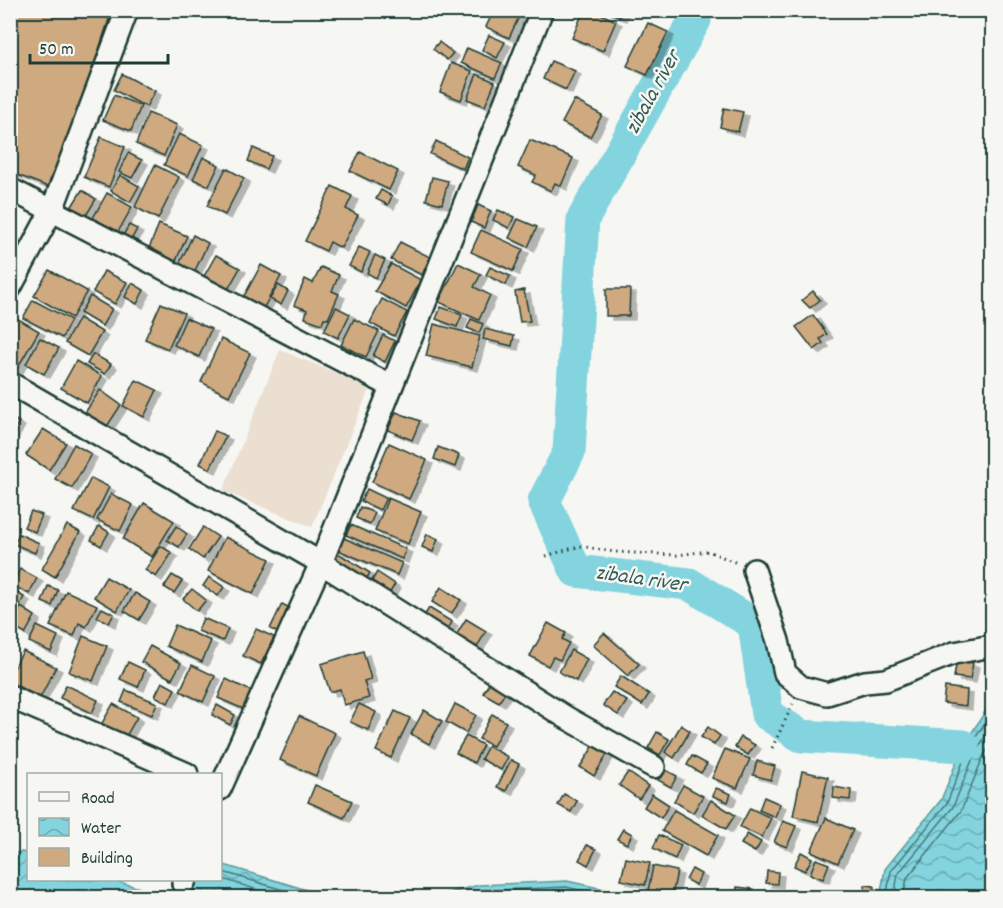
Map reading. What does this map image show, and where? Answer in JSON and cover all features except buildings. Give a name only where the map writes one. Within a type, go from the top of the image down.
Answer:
[{"type":"street","points":[[10,288],[52,210],[127,10]]},
{"type":"street","points":[[222,788],[321,563],[542,10]]},
{"type":"street","points":[[10,189],[391,386]]},
{"type":"street","points":[[10,383],[321,563],[567,718],[654,767]]},
{"type":"street","points":[[754,570],[778,641],[785,673],[801,687],[826,694],[865,682],[886,680],[954,653],[993,646]]},
{"type":"street","points":[[10,697],[186,773]]},
{"type":"path","points":[[546,556],[580,546],[615,552],[677,555],[708,551],[754,570]]},
{"type":"path","points":[[772,748],[796,697]]},
{"type":"shaded area","points":[[280,350],[370,387],[312,527],[223,491]]},
{"type":"water","points":[[992,701],[992,897],[880,897],[885,869],[941,800],[963,746]]},
{"type":"water","points":[[11,854],[27,854],[27,881],[115,881],[171,897],[11,897]]},
{"type":"water","points":[[222,864],[330,897],[189,897],[198,881],[222,881]]},
{"type":"water","points":[[567,881],[640,897],[432,897],[479,885]]},
{"type":"waterway","name":"zibala river","points":[[696,10],[695,20],[583,219],[569,452],[544,501],[576,571],[689,584],[754,624],[767,714],[801,736],[963,746]]}]
